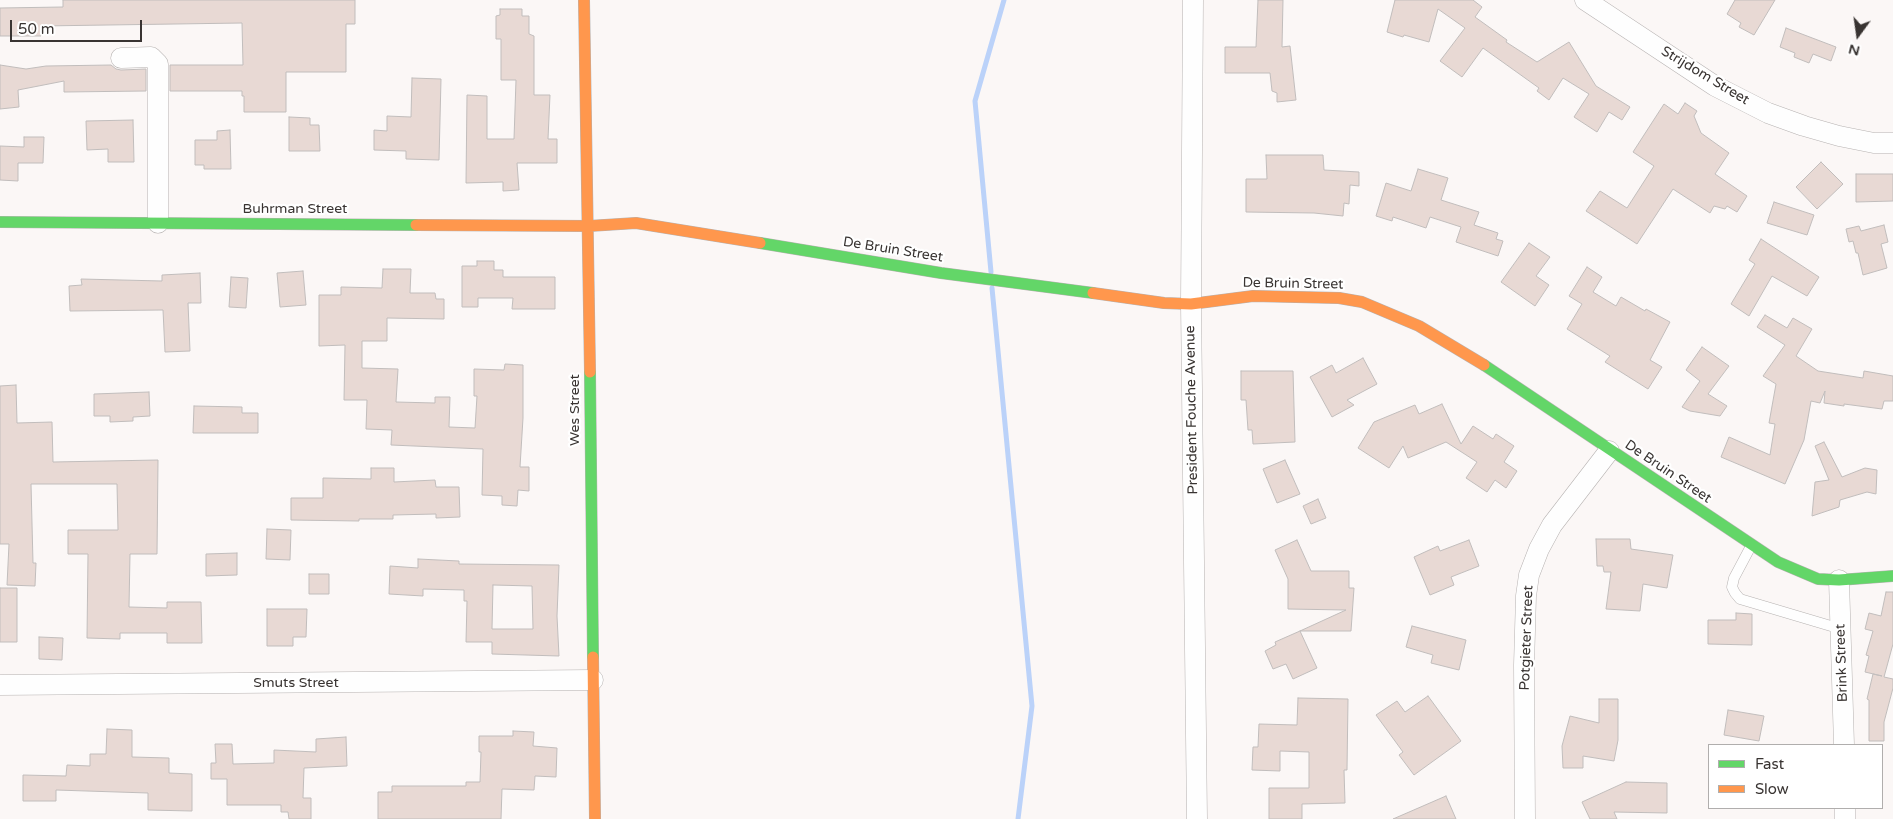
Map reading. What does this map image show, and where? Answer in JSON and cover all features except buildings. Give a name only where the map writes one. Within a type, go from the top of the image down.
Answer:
[{"type":"street","name":"Wes Street","points":[[584,0],[589,226],[592,680],[595,819]]},
{"type":"street","name":"President Fouche Avenue","points":[[1193,0],[1190,304],[1197,819]]},
{"type":"street","name":"Strijdom Street","points":[[1585,0],[1715,86],[1768,113],[1839,136],[1874,143],[1893,143]]},
{"type":"street","points":[[1608,0],[1617,21]]},
{"type":"street","points":[[121,58],[151,57],[158,64],[158,223]]},
{"type":"street","name":"Buhrman Street","points":[[0,222],[589,226]]},
{"type":"street","name":"De Bruin Street","points":[[589,226],[636,223],[974,277],[1164,303],[1190,304],[1253,296],[1339,298],[1362,302],[1420,326],[1487,368],[1751,546],[1778,562],[1818,579],[1839,580],[1893,576]]},
{"type":"street","name":"Potgieter Street","points":[[1525,819],[1524,665],[1526,596],[1529,575],[1539,549],[1552,525],[1609,451]]},
{"type":"street","name":"Brink Street","points":[[1839,580],[1844,744]]},
{"type":"street","name":"Smuts Street","points":[[0,685],[592,680]]},
{"type":"lane","points":[[1751,546],[1734,578],[1732,586],[1740,598],[1841,629]]},
{"type":"waterway","points":[[991,272],[975,101],[1004,0]]},
{"type":"waterway","points":[[992,288],[1032,706],[1018,819]]},
{"type":"traffic: fast","points":[[0,222],[416,225]]},
{"type":"traffic: fast","points":[[760,243],[941,273],[1093,293]]},
{"type":"traffic: fast","points":[[1484,365],[1778,562],[1818,579],[1839,580],[1893,576]]},
{"type":"traffic: fast","points":[[590,372],[593,657]]},
{"type":"traffic: slow","points":[[584,0],[590,372]]},
{"type":"traffic: slow","points":[[416,225],[589,226],[636,223],[760,243]]},
{"type":"traffic: slow","points":[[1093,293],[1164,303],[1191,304],[1253,296],[1339,298],[1362,302],[1419,326],[1484,365]]},
{"type":"traffic: slow","points":[[593,657],[595,819]]}]
